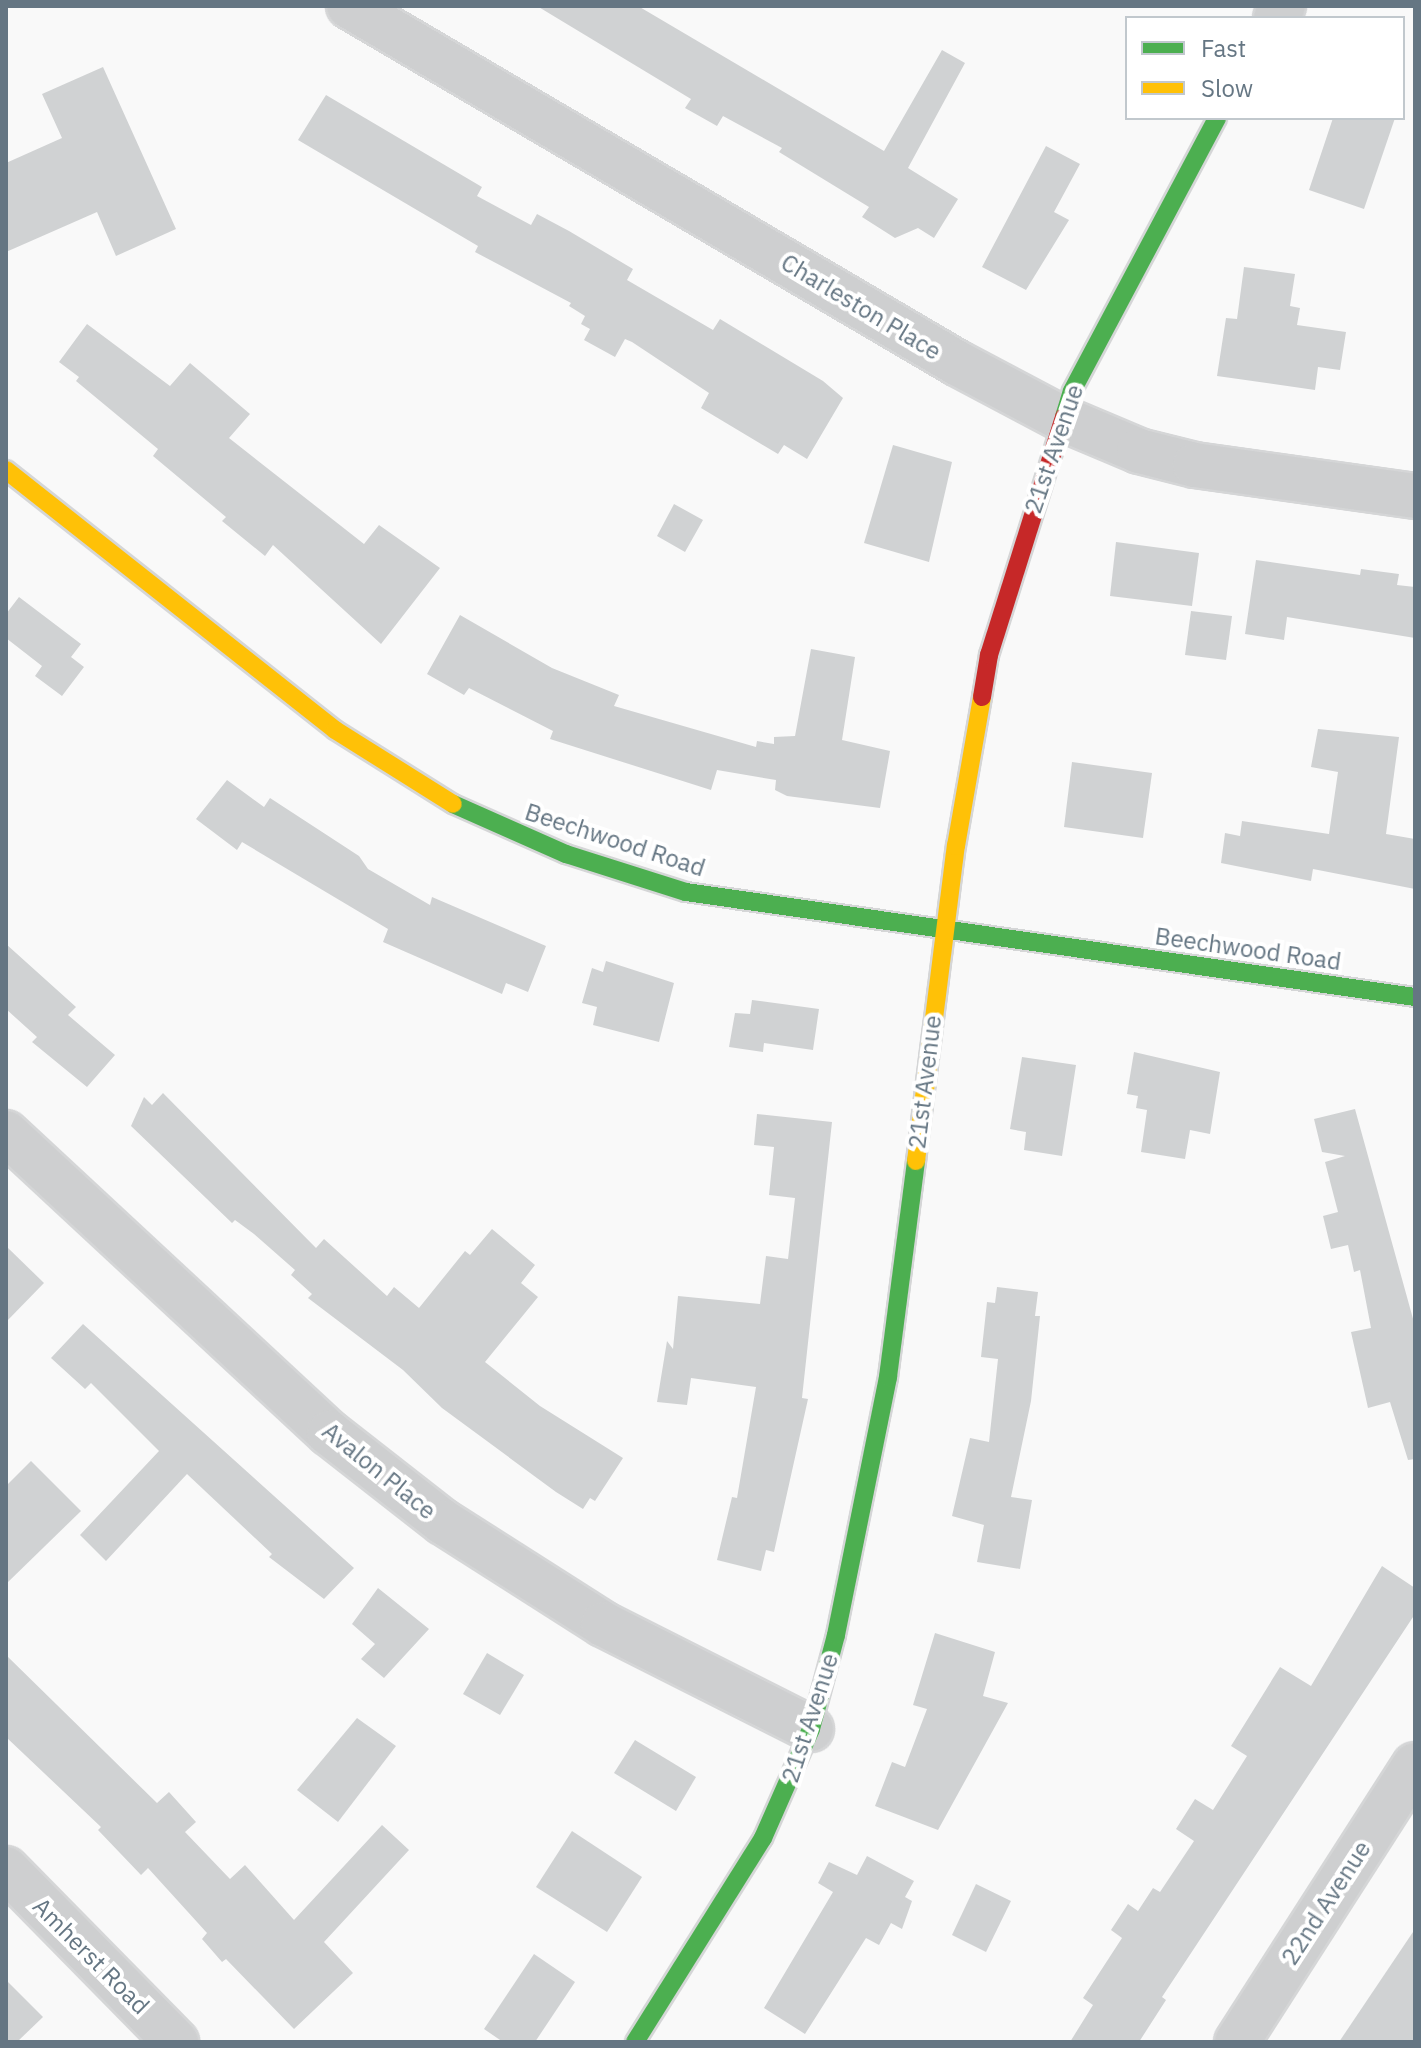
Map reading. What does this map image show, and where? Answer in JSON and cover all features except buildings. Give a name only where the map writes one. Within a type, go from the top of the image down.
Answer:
[{"type":"street","name":"Charleston Place","points":[[349,6],[957,363],[1061,418],[1139,451],[1195,465],[1415,496]]},
{"type":"street","name":"21st Avenue","points":[[635,2042],[722,1911],[785,1796],[811,1729],[836,1635],[888,1377],[945,930],[989,655],[1061,418],[1088,357],[1216,120]]},
{"type":"street","name":"Beechwood Road","points":[[7,474],[335,730],[441,799],[566,854],[686,892],[1415,997]]},
{"type":"street","name":"Avalon Place","points":[[6,1133],[329,1433],[420,1505],[603,1624],[811,1729]]},
{"type":"street","name":"22nd Avenue","points":[[1237,2042],[1415,1765]]},
{"type":"street","name":"Amherst Road","points":[[6,1869],[176,2042]]},
{"type":"traffic: fast","points":[[1064,417],[1072,391],[1216,120]]},
{"type":"traffic: fast","points":[[453,804],[566,854],[686,892],[1415,997]]},
{"type":"traffic: fast","points":[[635,2042],[763,1838],[811,1729],[836,1635],[888,1377],[916,1161]]},
{"type":"traffic: slow","points":[[6,470],[335,730],[453,804]]},
{"type":"traffic: slow","points":[[916,1161],[956,846],[982,697]]},
{"type":"traffic: jam","points":[[982,697],[989,655],[1064,417]]}]
